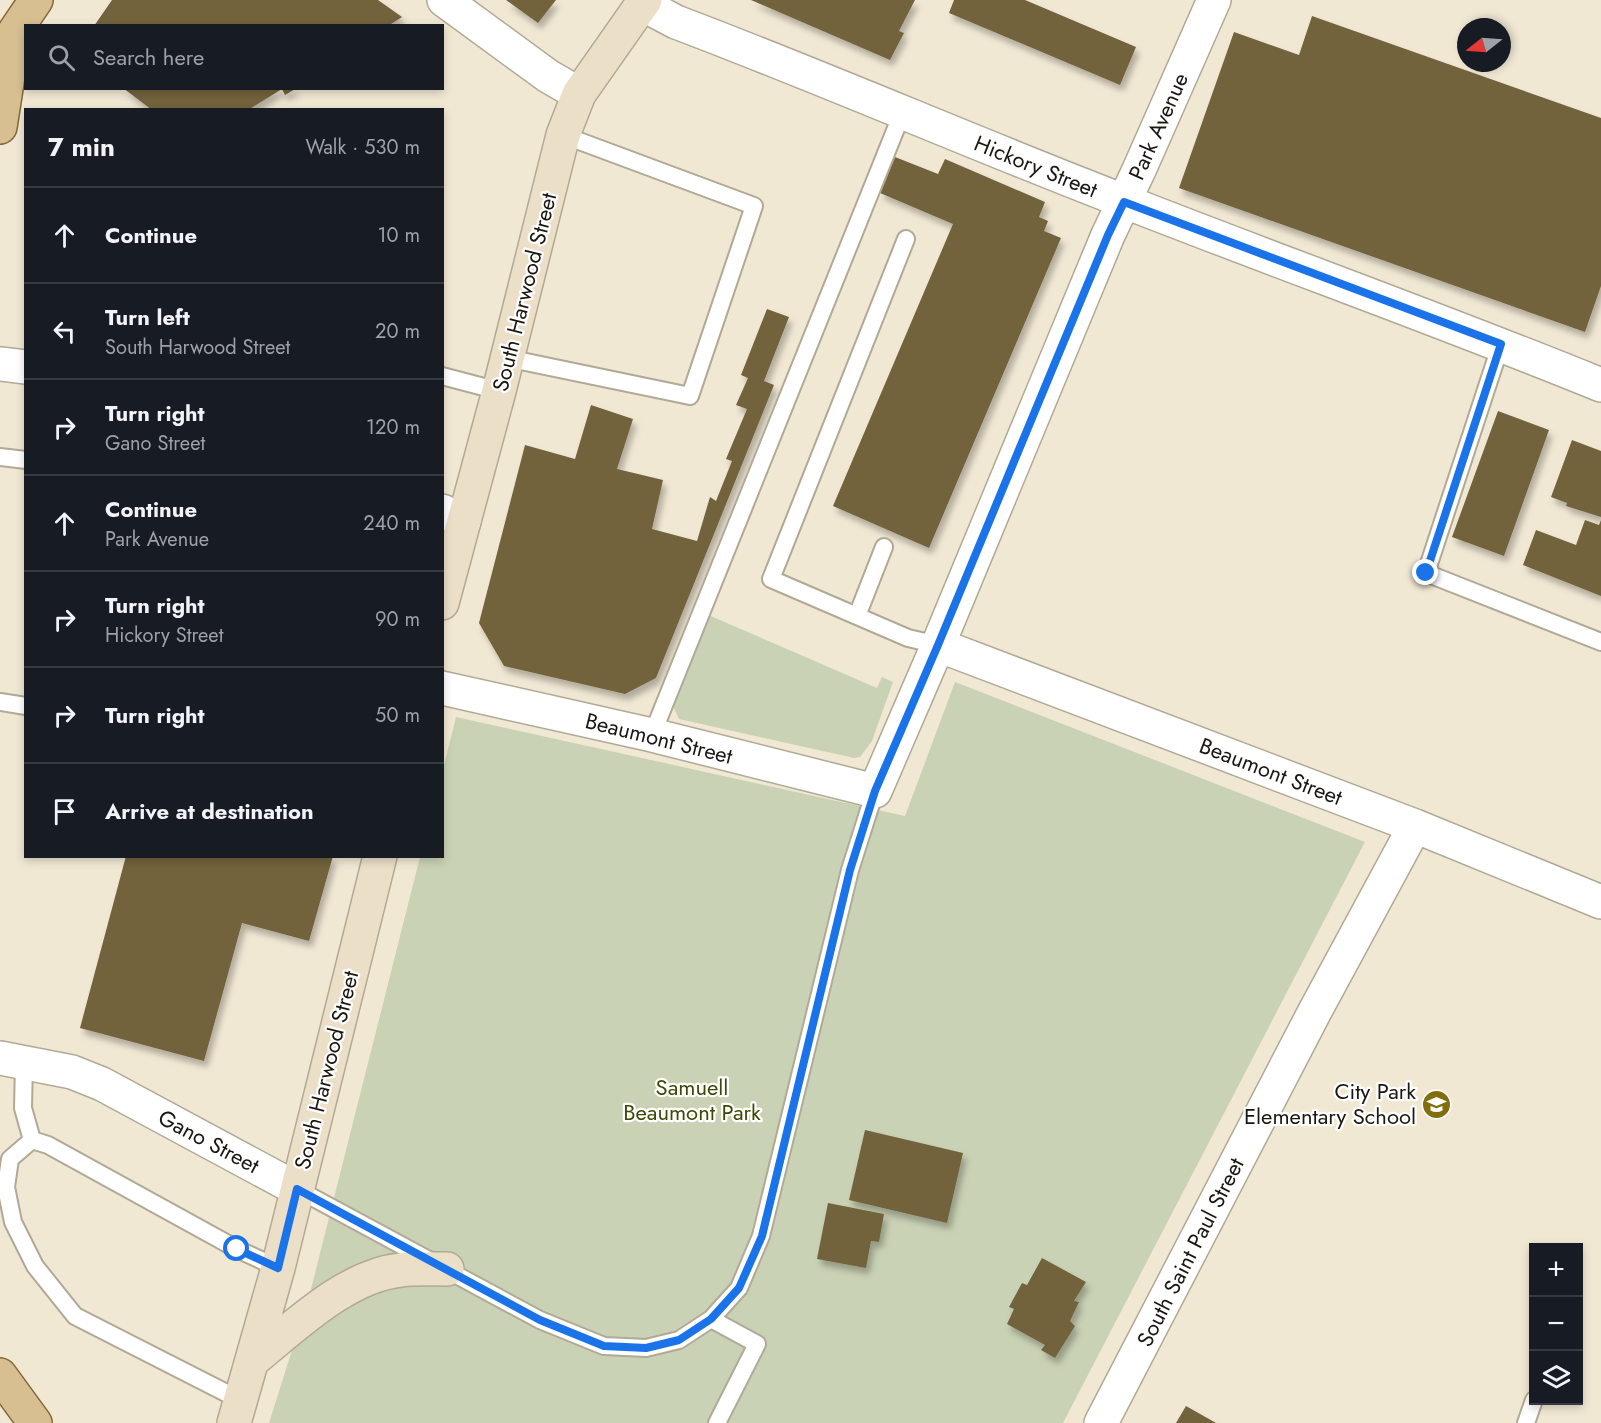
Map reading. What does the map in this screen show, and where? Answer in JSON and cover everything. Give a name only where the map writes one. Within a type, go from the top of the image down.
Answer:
[{"type":"main road","points":[[0,127],[15,31],[36,0]]},
{"type":"main road","name":"South Harwood Street","points":[[444,587],[453,516],[499,391],[563,135],[579,94],[643,2]]},
{"type":"main road","name":"South Harwood Street","points":[[238,1412],[278,1268],[380,858]]},
{"type":"main road","points":[[253,1360],[324,1304],[364,1280],[399,1270],[447,1269]]},
{"type":"main road","points":[[0,1375],[36,1423]]},
{"type":"street","points":[[444,0],[548,76],[579,94]]},
{"type":"street","name":"Park Avenue","points":[[875,791],[1108,235],[1214,0]]},
{"type":"street","name":"Hickory Street","points":[[643,2],[676,22],[903,111],[1124,202],[1501,344],[1601,385]]},
{"type":"street","points":[[0,363],[24,367]]},
{"type":"street","name":"Beaumont Street","points":[[938,645],[1415,826],[1601,902]]},
{"type":"street","name":"Beaumont Street","points":[[444,688],[652,735],[875,791]]},
{"type":"street","name":"South Saint Paul Street","points":[[1101,1423],[1315,1011],[1415,826]]},
{"type":"street","name":"Gano Street","points":[[12,1060],[72,1072],[102,1084],[297,1189]]},
{"type":"lane","points":[[652,735],[903,111]]},
{"type":"lane","points":[[507,358],[690,396],[754,206],[563,135]]},
{"type":"lane","points":[[906,239],[771,579],[908,638],[938,645]]},
{"type":"lane","points":[[1501,344],[1426,573],[1601,642]]},
{"type":"lane","points":[[444,377],[499,391]]},
{"type":"lane","points":[[0,457],[24,460]]},
{"type":"lane","points":[[857,616],[884,547]]},
{"type":"lane","points":[[0,702],[24,706]]},
{"type":"lane","name":"Park Avenue","points":[[762,1236],[850,870],[875,791]]},
{"type":"lane","points":[[12,1060],[32,1140]]},
{"type":"lane","points":[[32,1140],[48,1145],[237,1249],[278,1268]]},
{"type":"lane","points":[[32,1140],[10,1159],[6,1187],[13,1222],[35,1266],[75,1316],[238,1412]]},
{"type":"lane","name":"Gano Street","points":[[297,1189],[540,1320],[604,1346],[646,1348],[679,1340],[711,1319],[739,1288],[762,1236]]},
{"type":"lane","points":[[711,1319],[757,1344],[717,1423]]},
{"type":"lane","points":[[1526,1423],[1531,1405]]},
{"type":"green space","points":[[706,614],[877,688],[882,677],[893,682],[872,741],[860,757],[854,758],[679,719],[671,702]]},
{"type":"green space","name":"Samuell Beaumont Park","points":[[955,682],[1365,842],[1063,1423],[269,1423],[310,1293],[420,858],[444,858],[444,765],[456,717],[905,816]]},
{"type":"building","points":[[112,0],[378,0],[402,17],[391,24],[95,24]]},
{"type":"building","points":[[506,0],[556,0],[538,23]]},
{"type":"building","points":[[751,0],[915,0],[899,31],[904,33],[890,60]]},
{"type":"building","points":[[954,0],[1025,0],[1136,47],[1120,85],[949,13]]},
{"type":"building","points":[[1312,16],[1457,67],[1457,72],[1471,72],[1601,118],[1601,286],[1585,332],[1179,188],[1234,32],[1299,55]]},
{"type":"building","points":[[126,90],[280,90],[251,108],[149,108]]},
{"type":"building","points":[[282,90],[294,90],[285,95]]},
{"type":"building","points":[[895,157],[938,174],[945,159],[1045,202],[1039,217],[1048,221],[1044,231],[1061,238],[929,548],[833,506],[953,224],[880,193]]},
{"type":"building","points":[[767,309],[789,317],[764,381],[774,385],[656,678],[625,694],[504,666],[479,623],[525,445],[575,459],[591,405],[633,419],[617,469],[663,480],[652,529],[697,541],[710,497],[716,501],[732,461],[726,459],[747,409],[736,405],[748,378],[741,375]]},
{"type":"building","points":[[1498,411],[1549,430],[1504,556],[1452,537]]},
{"type":"building","points":[[1572,440],[1601,451],[1601,517],[1566,506],[1567,503],[1551,497]]},
{"type":"building","points":[[1585,520],[1599,525],[1601,520],[1601,596],[1523,565],[1536,530],[1576,545]]},
{"type":"building","points":[[125,858],[332,858],[309,941],[242,923],[204,1061],[80,1028]]},
{"type":"building","points":[[865,1130],[963,1153],[947,1223],[849,1200]]},
{"type":"building","points":[[828,1203],[884,1214],[879,1242],[871,1241],[866,1268],[817,1259]]},
{"type":"building","points":[[1042,1258],[1086,1282],[1074,1301],[1079,1302],[1070,1321],[1075,1326],[1055,1358],[1041,1350],[1045,1345],[1007,1324],[1014,1309],[1009,1307],[1022,1283],[1027,1285]]},
{"type":"building","points":[[1186,1406],[1216,1423],[1176,1423]]},
{"type":"place","name":"City Park Elementary School","points":[[1437,1104]]},
{"type":"route","points":[[237,1249],[278,1268],[297,1189],[540,1320],[604,1346],[646,1348],[679,1340],[711,1319],[739,1288],[762,1236],[850,870],[875,791],[1108,235],[1124,202],[1501,344],[1426,573]]}]
